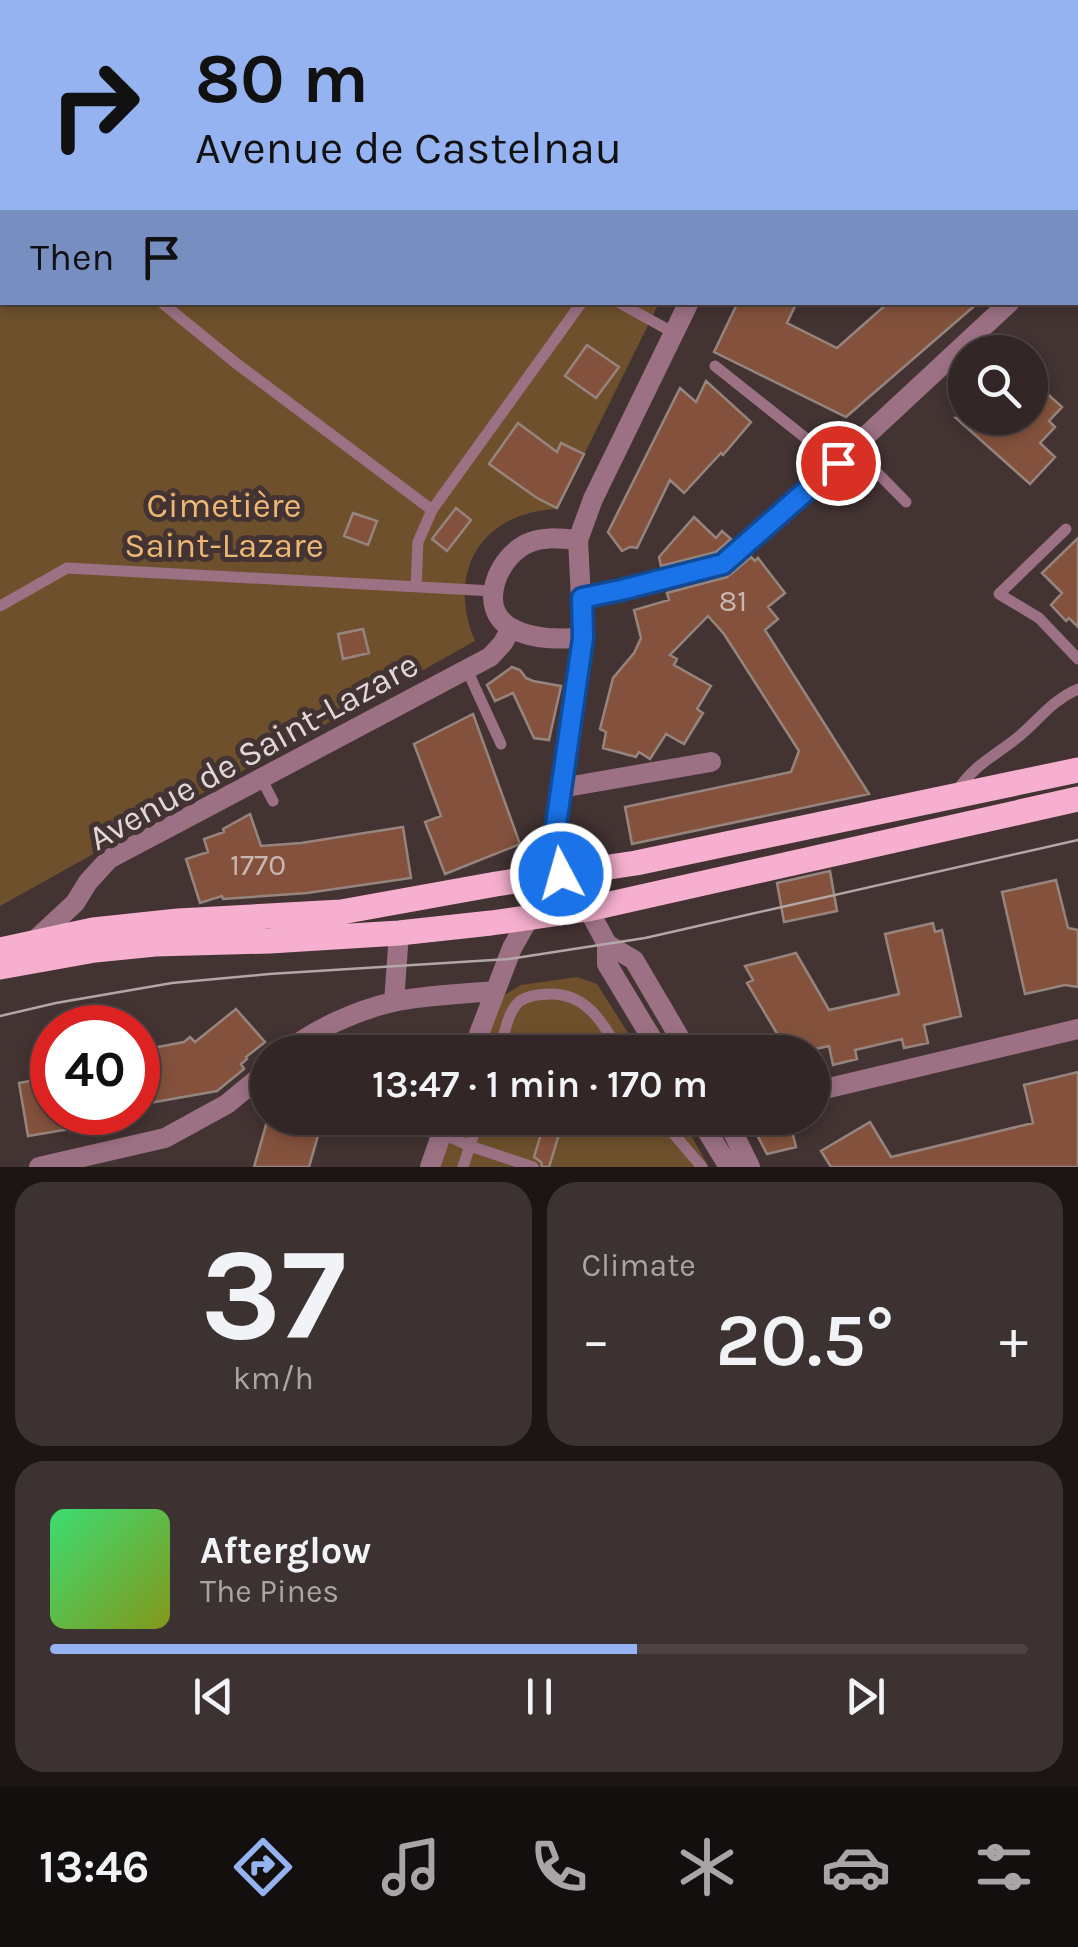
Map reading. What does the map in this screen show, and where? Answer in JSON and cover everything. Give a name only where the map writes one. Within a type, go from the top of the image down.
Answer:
[{"type":"main road","points":[[1,964],[34,941],[93,930],[341,912],[644,862],[1078,770]]},
{"type":"main road","points":[[1,964],[155,944],[399,934],[588,909],[1078,799]]},
{"type":"main road","points":[[561,874],[588,909]]},
{"type":"main road","points":[[529,918],[561,874]]},
{"type":"street","points":[[561,874],[553,846],[583,638],[578,540],[593,499],[688,305]]},
{"type":"street","points":[[582,598],[723,564],[846,456],[1007,305]]},
{"type":"street","points":[[578,540],[551,538],[530,542],[504,562],[493,590],[500,618],[511,628],[540,638],[583,638]]},
{"type":"street","name":"Avenue de Saint-Lazare","points":[[34,941],[75,903],[110,859],[490,657],[511,628]]},
{"type":"street","points":[[561,788],[711,762]]},
{"type":"street","points":[[588,909],[607,944],[607,964],[650,1035]]},
{"type":"street","points":[[479,1035],[512,948],[529,918]]},
{"type":"street","points":[[394,1002],[399,934]]},
{"type":"street","points":[[607,944],[634,960],[678,1035]]},
{"type":"street","points":[[312,1035],[331,1024],[394,1002],[496,991]]},
{"type":"street","points":[[830,1088],[1078,1029]]},
{"type":"street","points":[[39,1167],[165,1138],[226,1104],[250,1085]]},
{"type":"street","points":[[430,1167],[441,1135]]},
{"type":"street","points":[[709,1135],[728,1167]]},
{"type":"street","points":[[734,1135],[750,1167]]},
{"type":"lane","points":[[166,305],[236,364],[432,510]]},
{"type":"lane","points":[[416,587],[418,542],[432,510],[580,305]]},
{"type":"lane","points":[[623,305],[674,333]]},
{"type":"lane","points":[[715,366],[906,502]]},
{"type":"lane","points":[[1066,529],[998,594],[1038,618],[1078,659]]},
{"type":"lane","points":[[0,606],[68,568],[493,590]]},
{"type":"lane","points":[[467,670],[501,744]]},
{"type":"lane","points":[[955,794],[969,773],[1018,737],[1060,697],[1078,689]]},
{"type":"lane","points":[[262,780],[273,801]]},
{"type":"lane","points":[[505,1035],[518,1002],[536,994],[559,994],[577,999],[598,1016],[610,1035]]},
{"type":"lane","points":[[456,1135],[470,1146],[533,1167]]},
{"type":"lane","points":[[463,1167],[474,1135]]},
{"type":"lane","points":[[675,1135],[702,1167]]},
{"type":"green space","name":"Cimetière Saint-Lazare","points":[[0,305],[658,305],[557,509],[508,521],[477,550],[468,570],[465,592],[475,641],[0,906]]},
{"type":"green space","points":[[577,977],[597,984],[629,1035],[486,1035],[500,998],[521,985]]},
{"type":"green space","points":[[449,1135],[691,1135],[709,1167],[438,1167]]},
{"type":"building","points":[[737,305],[796,305],[787,323],[837,348],[886,305],[976,305],[846,417],[714,352]]},
{"type":"building","points":[[587,345],[619,367],[596,398],[565,376]]},
{"type":"building","points":[[706,381],[751,422],[684,493],[670,480],[637,548],[622,551],[608,532],[680,388],[696,402]]},
{"type":"building","points":[[1048,394],[1062,407],[1049,421],[1055,427],[1048,434]]},
{"type":"building","points":[[518,423],[557,452],[561,443],[584,454],[557,508],[489,464]]},
{"type":"building","points":[[975,435],[1048,435],[1040,443],[1055,457],[1030,484]]},
{"type":"building","points":[[456,508],[471,520],[447,551],[432,539]]},
{"type":"building","points":[[353,513],[377,521],[368,545],[344,536]]},
{"type":"building","points":[[694,517],[716,538],[722,531],[731,539],[716,552],[661,566],[659,557]]},
{"type":"building","points":[[1078,538],[1078,627],[1051,605],[1062,593],[1042,573]]},
{"type":"building","points":[[751,557],[755,561],[758,558],[785,593],[768,607],[778,619],[765,630],[869,794],[632,844],[625,807],[791,772],[799,751],[724,634],[708,616],[670,655],[677,659],[674,665],[711,686],[697,709],[703,713],[684,744],[666,734],[650,759],[639,752],[636,757],[603,748],[606,732],[600,729],[613,678],[641,638],[634,610],[669,600],[667,593],[727,577]]},
{"type":"building","points":[[363,629],[369,653],[343,659],[338,634]]},
{"type":"building","points":[[512,667],[533,681],[561,686],[549,740],[534,738],[513,693],[495,701],[487,685]]},
{"type":"building","points":[[473,714],[520,844],[445,874],[425,822],[441,816],[414,744]]},
{"type":"building","points":[[250,814],[261,846],[403,827],[411,878],[307,893],[223,899],[222,896],[200,903],[186,859],[208,852],[204,839],[224,832],[223,829]]},
{"type":"building","points":[[830,871],[837,911],[784,922],[777,883]]},
{"type":"building","points":[[1056,880],[1068,928],[1078,930],[1078,987],[1065,985],[1025,994],[1002,892]]},
{"type":"building","points":[[933,923],[935,932],[942,930],[961,1016],[924,1025],[928,1043],[904,1048],[902,1039],[855,1050],[857,1059],[833,1065],[830,1035],[778,1035],[747,983],[753,980],[745,966],[796,953],[829,1010],[899,994],[885,934]]},
{"type":"building","points":[[236,1009],[259,1035],[250,1035],[250,1054],[241,1064],[244,1069],[217,1091],[160,1101],[160,1047],[190,1037],[195,1042]]},
{"type":"building","points":[[1078,1072],[1078,1167],[831,1167],[821,1151],[870,1122],[891,1157],[1033,1123],[1024,1085]]},
{"type":"building","points":[[30,1081],[30,1135],[34,1135],[28,1136],[19,1083]]},
{"type":"building","points":[[263,1135],[318,1135],[309,1167],[254,1167]]},
{"type":"building","points":[[541,1135],[559,1135],[549,1167],[542,1167],[534,1157]]},
{"type":"building","points":[[757,1135],[793,1135],[796,1147],[767,1154]]},
{"type":"tram line","points":[[0,1016],[172,983],[509,959],[645,938],[1078,840]]},
{"type":"route","points":[[561,874],[553,846],[583,638],[582,598],[723,564],[838,463]]}]
